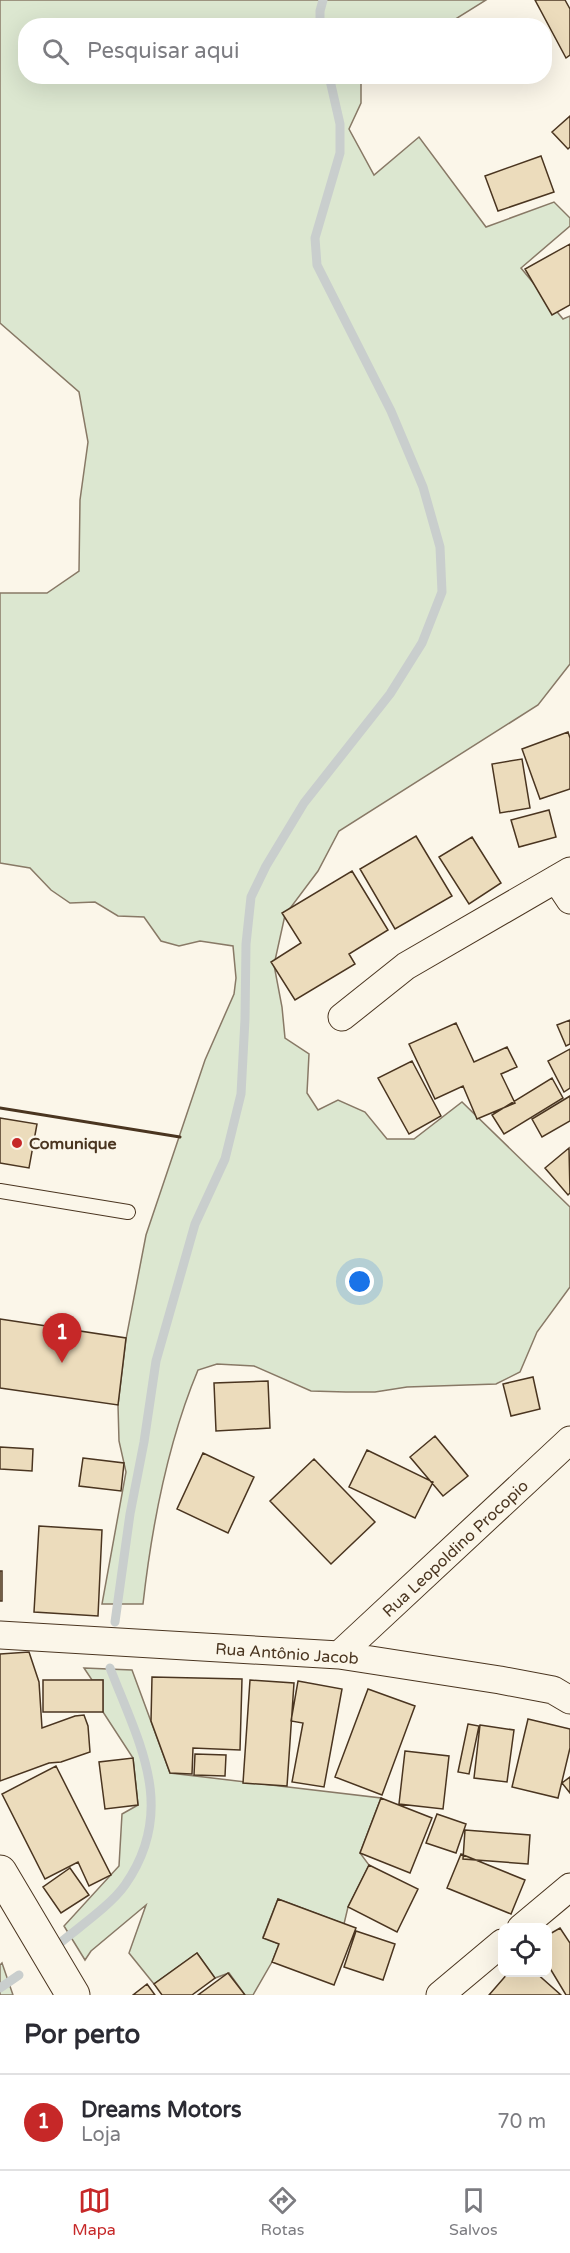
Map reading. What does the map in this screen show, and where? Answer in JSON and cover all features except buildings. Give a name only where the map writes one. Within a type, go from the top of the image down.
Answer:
[{"type":"main road","points":[[0,1872],[73,1995]]},
{"type":"street","points":[[342,1017],[406,966],[565,884]]},
{"type":"street","name":"Rua Leopoldino Procopio","points":[[339,1655],[570,1440]]},
{"type":"street","name":"Rua Antônio Jacob","points":[[0,1635],[339,1655],[553,1690],[570,1700]]},
{"type":"street","points":[[527,1923],[570,1887]]},
{"type":"street","points":[[440,1995],[498,1946]]},
{"type":"lane","points":[[0,1191],[128,1212]]},
{"type":"green space","points":[[0,0],[486,0],[457,18],[18,18],[18,84],[361,84],[361,103],[349,129],[374,175],[419,137],[486,227],[554,202],[570,218],[570,226],[521,268],[563,319],[570,316],[570,664],[538,705],[339,831],[318,871],[285,915],[274,965],[285,1038],[309,1054],[307,1093],[318,1110],[338,1100],[365,1112],[387,1139],[414,1139],[462,1102],[570,1207],[570,1287],[537,1332],[520,1372],[496,1384],[407,1387],[375,1392],[311,1391],[254,1366],[217,1364],[198,1370],[169,1455],[156,1514],[143,1604],[102,1604],[126,1472],[119,1441],[118,1405],[126,1339],[146,1235],[205,1060],[234,994],[236,978],[233,946],[200,941],[179,946],[161,941],[144,917],[118,916],[95,902],[70,903],[51,890],[30,868],[0,863],[0,593],[47,593],[79,571],[80,500],[88,442],[79,392],[0,323]]},
{"type":"green space","points":[[84,1668],[132,1670],[170,1773],[381,1798],[360,1853],[369,1865],[348,1907],[344,1924],[278,1899],[263,1937],[279,1944],[272,1962],[253,1995],[245,1995],[229,1973],[215,1978],[197,1953],[154,1984],[129,1953],[146,1905],[91,1951],[85,1960],[64,1926],[119,1866],[122,1814],[138,1805],[133,1758],[103,1712],[103,1680],[92,1680]]},
{"type":"green space","points":[[2,1963],[13,1995],[0,1995],[0,1965]]},
{"type":"waterway","points":[[320,18],[323,0]]},
{"type":"waterway","points":[[115,1622],[130,1514],[156,1361],[195,1224],[225,1159],[241,1094],[246,944],[251,897],[266,866],[304,803],[390,694],[422,643],[442,592],[440,547],[423,487],[391,411],[317,265],[315,238],[340,153],[340,124],[331,84]]},
{"type":"waterway","points":[[60,1943],[119,1893],[141,1857],[149,1830],[151,1803],[148,1776],[132,1723],[110,1668]]},
{"type":"waterway","points":[[0,1988],[19,1975]]},
{"type":"wall","points":[[0,1108],[180,1137]]},
{"type":"place","name":"Comunique","points":[[17,1143]]},
{"type":"place","name":"Dreams Motors","points":[[62,1363]]}]
